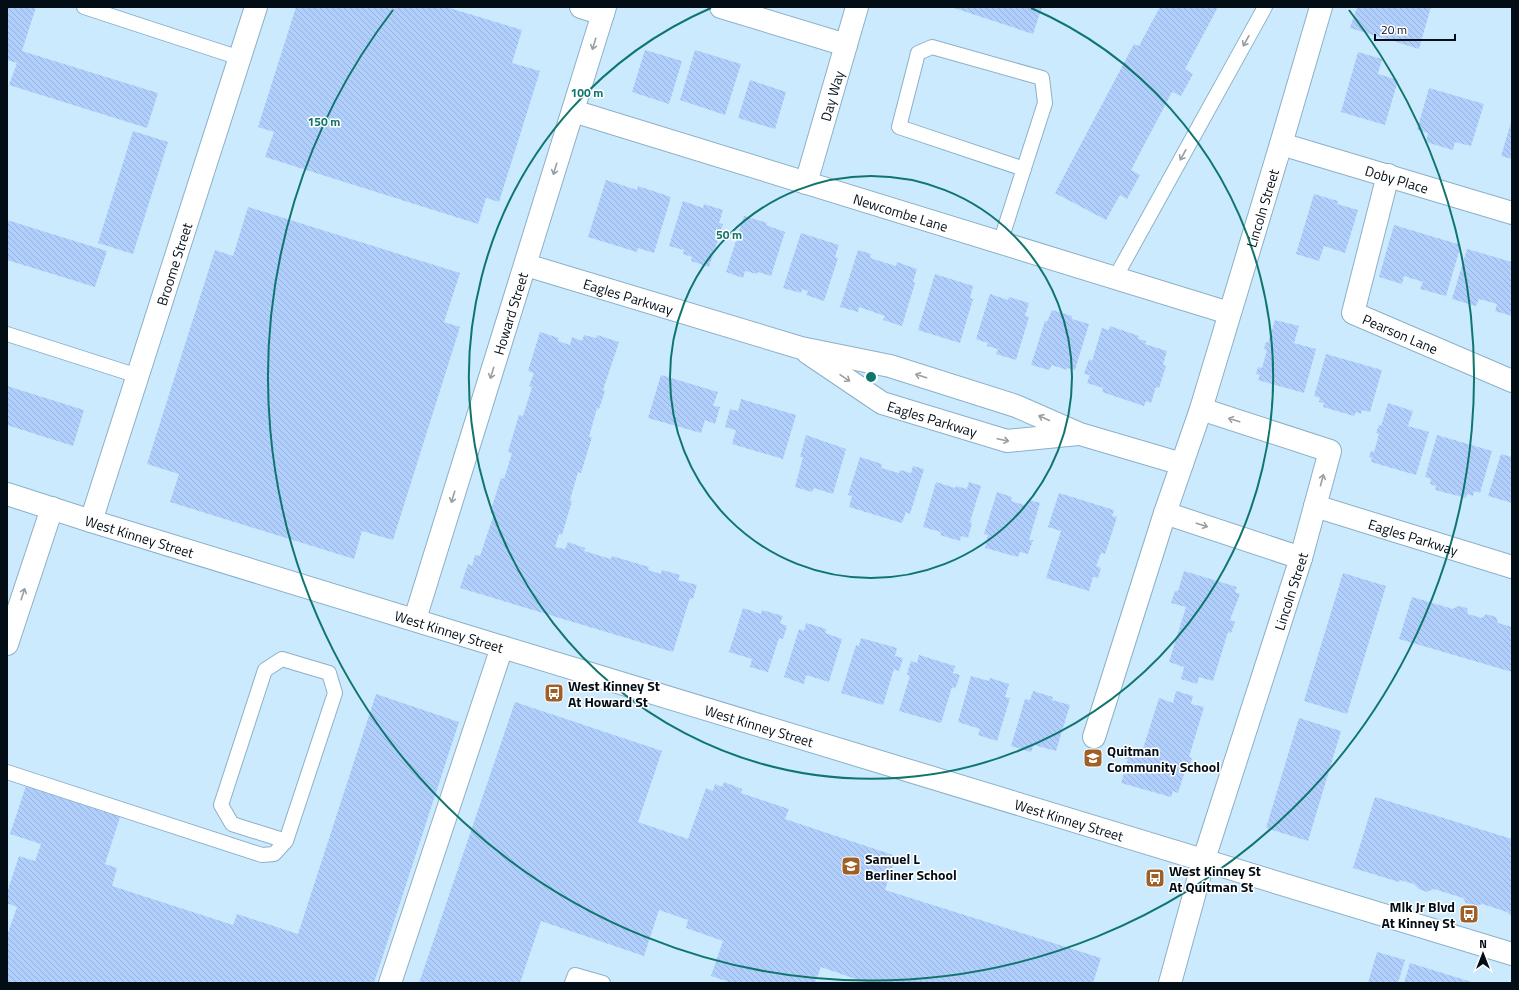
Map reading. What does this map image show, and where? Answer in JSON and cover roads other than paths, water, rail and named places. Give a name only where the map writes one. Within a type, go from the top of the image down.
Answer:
[{"type":"street","name":"Broome Street","points":[[91,521],[256,7]]},
{"type":"street","points":[[581,7],[604,10]]},
{"type":"street","points":[[721,7],[846,45]]},
{"type":"street","name":"Day Way","points":[[806,184],[857,7]]},
{"type":"street","name":"Lincoln Street","points":[[1094,737],[1164,513],[1200,409],[1281,144],[1320,7]]},
{"type":"street","name":"Howard Street","points":[[415,619],[604,10]]},
{"type":"street","name":"Newcombe Lane","points":[[573,111],[1229,313]]},
{"type":"street","name":"Doby Place","points":[[1281,144],[1388,175],[1512,214]]},
{"type":"street","name":"Pearson Lane","points":[[1388,175],[1353,313],[1512,381]]},
{"type":"street","name":"Eagles Parkway","points":[[526,265],[801,348],[890,366],[1016,406],[1080,434],[1182,464]]},
{"type":"street","name":"Eagles Parkway","points":[[801,348],[882,403],[890,406],[1007,441],[1080,434]]},
{"type":"street","name":"Lincoln Street","points":[[1170,983],[1204,859],[1301,558],[1330,451],[1200,409]]},
{"type":"street","name":"West Kinney Street","points":[[7,494],[502,647],[1204,859],[1512,954]]},
{"type":"street","name":"Eagles Parkway","points":[[1315,506],[1512,567]]},
{"type":"street","points":[[7,644],[11,615],[52,508]]},
{"type":"street","points":[[1164,513],[1301,558]]},
{"type":"street","points":[[390,983],[502,647]]},
{"type":"lane","points":[[84,7],[240,58]]},
{"type":"lane","points":[[1115,278],[1265,7]]},
{"type":"lane","points":[[1000,243],[1024,169],[1045,103],[1042,78],[932,47],[918,53],[899,127],[1024,169]]},
{"type":"lane","points":[[7,334],[138,376]]},
{"type":"lane","points":[[7,772],[262,854],[274,854],[286,841],[335,693],[329,673],[282,659],[265,670],[221,804],[232,824],[286,841]]},
{"type":"lane","points":[[572,983],[575,974],[603,983]]},
{"type":"place","name":"West Kinney St At Howard St","points":[[554,693]]},
{"type":"place","name":"Quitman Community School","points":[[1093,758]]},
{"type":"place","name":"Samuel L Berliner School","points":[[851,866]]},
{"type":"place","name":"West Kinney St At Quitman St","points":[[1155,878]]},
{"type":"place","name":"Mlk Jr Blvd At Kinney St","points":[[1469,914]]}]
